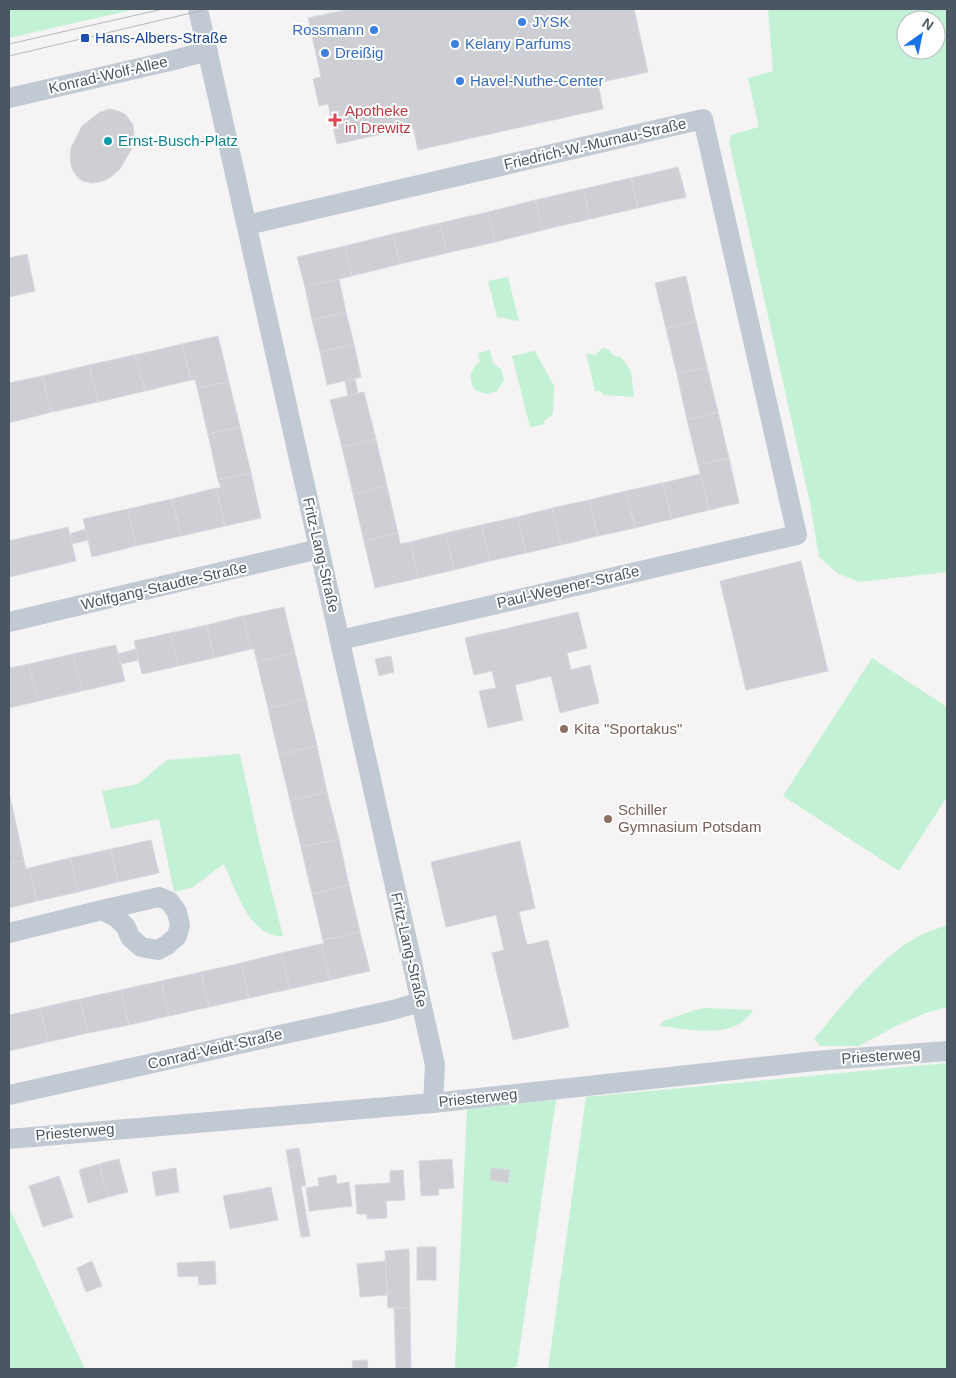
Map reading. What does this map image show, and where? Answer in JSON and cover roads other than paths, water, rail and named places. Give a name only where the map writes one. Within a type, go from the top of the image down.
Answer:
[{"type":"street","name":"Fritz-Lang-Straße","points":[[198,9],[435,1065],[433,1103]]},
{"type":"street","name":"Konrad-Wolf-Allee","points":[[9,98],[208,51]]},
{"type":"street","name":"Friedrich-W.-Murnau-Straße","points":[[247,225],[703,119],[797,535]]},
{"type":"street","name":"Paul-Wegener-Straße","points":[[340,640],[797,535]]},
{"type":"street","name":"Wolfgang-Staudte-Straße","points":[[9,622],[319,550]]},
{"type":"street","points":[[9,933],[102,910]]},
{"type":"street","name":"Conrad-Veidt-Straße","points":[[9,1095],[393,1010],[420,1002]]},
{"type":"street","name":"Priesterweg","points":[[9,1139],[433,1103],[816,1061],[947,1051]]},
{"type":"tram line","points":[[9,44],[163,9]]},
{"type":"tram line","points":[[9,56],[208,9]]},
{"type":"place","name":"JYSK","points":[[522,22]]},
{"type":"place","name":"Rossmann","points":[[374,30]]},
{"type":"place","name":"Hans-Albers-Straße","points":[[85,38]]},
{"type":"place","name":"Kelany Parfums","points":[[455,44]]},
{"type":"place","name":"Dreißig","points":[[325,53]]},
{"type":"place","name":"Havel-Nuthe-Center","points":[[460,81]]},
{"type":"place","name":"Apotheke in Drewitz","points":[[335,120]]},
{"type":"place","name":"Ernst-Busch-Platz","points":[[108,141]]},
{"type":"place","name":"Kita \"Sportakus\"","points":[[564,729]]},
{"type":"place","name":"Schiller Gymnasium Potsdam","points":[[608,819]]}]
